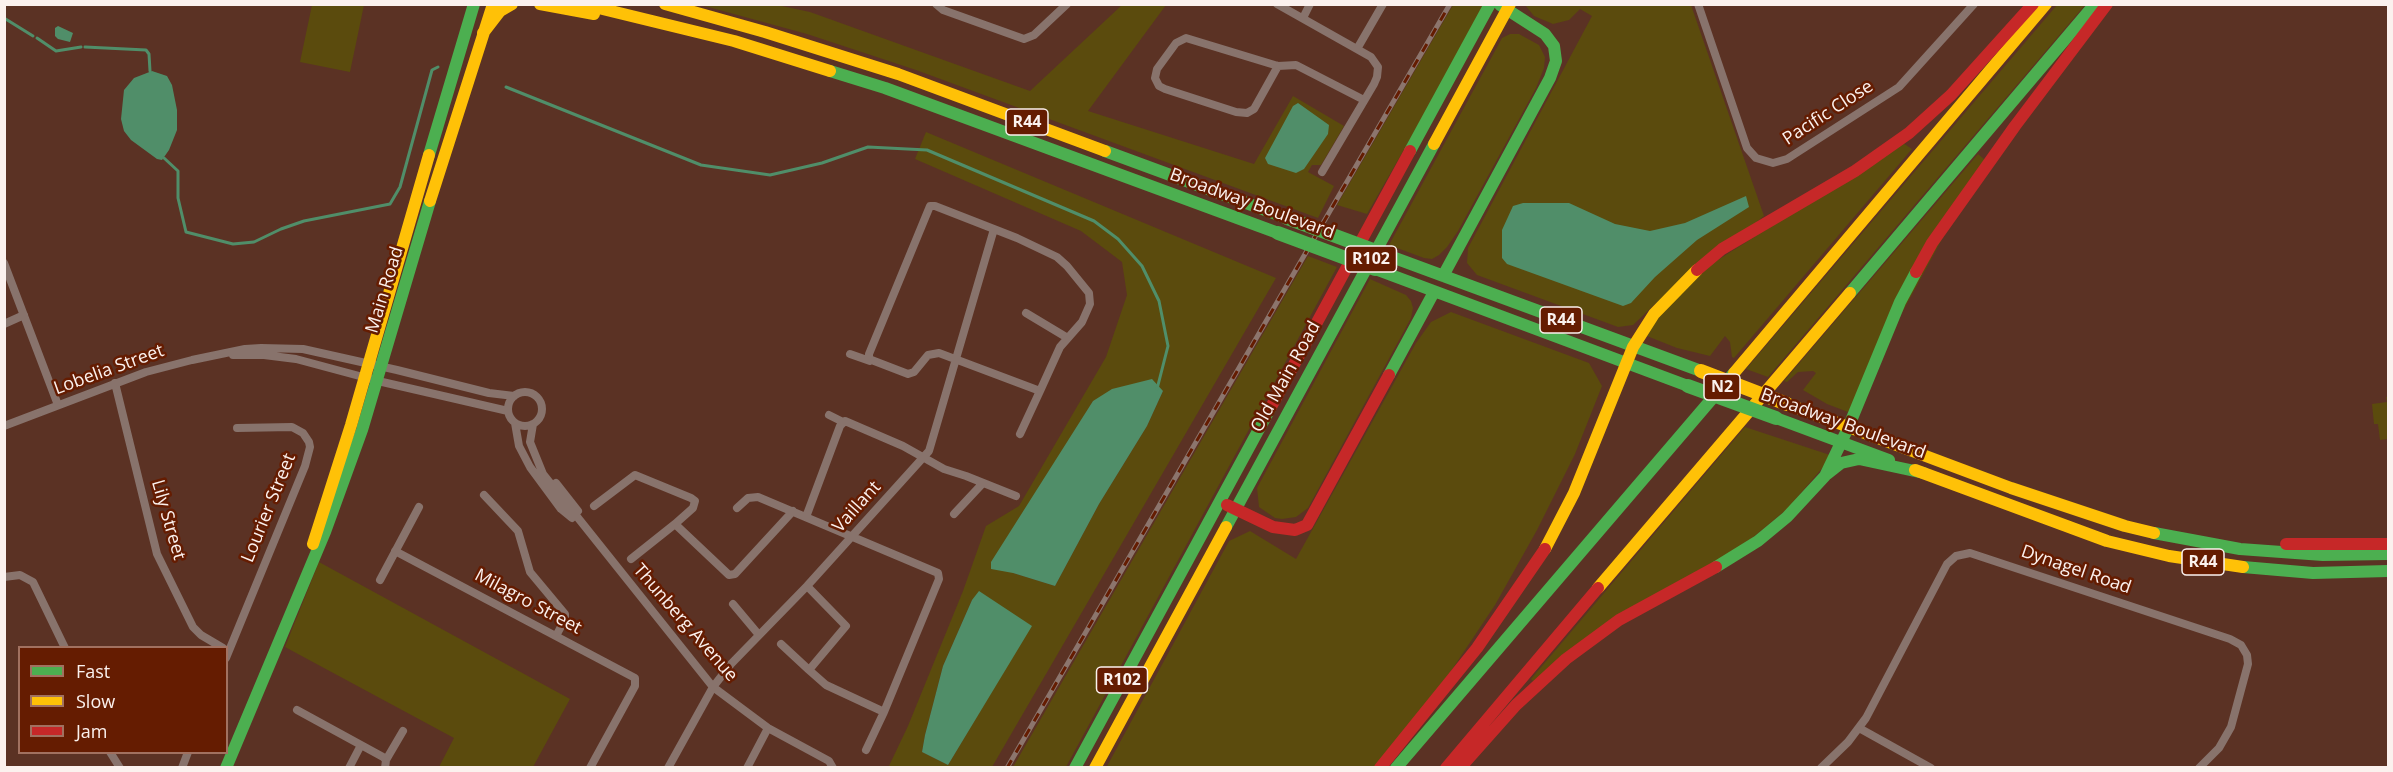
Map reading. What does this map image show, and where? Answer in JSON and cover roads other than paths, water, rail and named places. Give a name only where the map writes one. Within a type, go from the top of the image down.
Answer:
[{"type":"main road","name":"Main Road","points":[[226,768],[325,532],[375,365],[474,4]]},
{"type":"main road","name":"Main Road","points":[[375,365],[493,4]]},
{"type":"main road","points":[[483,33],[500,11],[512,4]]},
{"type":"main road","points":[[540,4],[656,23]]},
{"type":"main road","name":"Broadway Boulevard","points":[[582,4],[734,41],[885,88],[2075,530],[2169,556],[2271,571],[2313,573],[2388,571]]},
{"type":"main road","name":"Broadway Boulevard","points":[[665,4],[765,32],[898,74],[2088,516],[2176,539],[2240,549],[2323,555],[2388,554]]},
{"type":"main road","name":"Old Main Road","points":[[1075,768],[1490,4]]},
{"type":"main road","points":[[1380,768],[1477,648],[1546,546],[1574,493],[1633,347],[1654,314],[1705,262],[1746,234],[1855,171],[1909,133],[1957,89],[2033,4]]},
{"type":"main road","name":"N2","points":[[1396,768],[1580,555],[2046,4]]},
{"type":"main road","name":"N2","points":[[1446,768],[2095,4]]},
{"type":"main road","points":[[1825,476],[1848,428],[1900,302],[1932,243],[2009,134],[2106,4]]},
{"type":"main road","points":[[1443,276],[1550,78],[1556,62],[1554,46],[1545,34],[1505,6]]},
{"type":"main road","name":"Old Main Road","points":[[1095,768],[1505,6]]},
{"type":"main road","points":[[1220,501],[1273,527],[1295,530],[1307,525],[1434,292]]},
{"type":"main road","points":[[1460,768],[1516,705],[1566,659],[1619,620],[1724,563],[1758,541],[1786,517],[1825,476],[1841,464],[1859,459],[1924,473]]},
{"type":"main road","points":[[2240,549],[2265,544],[2388,544]]},
{"type":"street","points":[[936,4],[943,10],[1024,39],[1034,35],[1067,4]]},
{"type":"street","points":[[1277,4],[1357,49],[1374,60],[1377,67],[1377,77],[1322,172]]},
{"type":"street","points":[[1303,18],[1310,4]]},
{"type":"street","points":[[1357,49],[1383,4]]},
{"type":"street","name":"Pacific Close","points":[[1698,4],[1748,148],[1756,158],[1773,163],[1788,159],[1899,87],[1974,4]]},
{"type":"street","points":[[1278,66],[1254,109],[1247,113],[1236,112],[1166,90],[1155,78],[1157,69],[1176,43],[1186,38],[1278,66],[1296,65],[1364,100]]},
{"type":"street","points":[[870,361],[869,354],[929,207],[935,206],[1058,257],[1089,293],[1090,304],[1082,322],[1066,337],[1060,347],[1020,434]]},
{"type":"street","name":"Vaillant","points":[[668,768],[713,687],[930,448],[994,229]]},
{"type":"street","points":[[4,263],[58,405]]},
{"type":"street","points":[[1026,313],[1066,337]]},
{"type":"street","points":[[4,324],[24,315]]},
{"type":"street","name":"Lobelia Street","points":[[4,426],[115,383],[167,366],[245,349],[289,348],[375,365],[489,393],[514,396]]},
{"type":"street","points":[[850,354],[908,374],[914,372],[925,358],[933,353],[957,358],[1040,391]]},
{"type":"street","name":"Lobelia Street","points":[[228,354],[288,358],[508,411]]},
{"type":"street","name":"Lily Street","points":[[115,383],[157,554],[193,627],[217,646]]},
{"type":"street","points":[[528,392],[540,401],[542,412],[540,418],[533,424],[524,426],[515,423],[508,411],[509,403],[514,396],[528,392]]},
{"type":"street","points":[[829,415],[886,438],[944,469],[1016,496]]},
{"type":"street","points":[[806,517],[843,422]]},
{"type":"street","name":"Thunberg Avenue","points":[[515,423],[517,439],[524,457],[555,491]]},
{"type":"street","name":"Thunberg Avenue","points":[[533,424],[530,437],[537,464],[555,491],[561,509],[584,528],[713,687],[768,728],[829,761],[833,766]]},
{"type":"street","name":"Lourier Street","points":[[228,647],[305,466],[310,447],[303,433],[291,428],[237,428]]},
{"type":"street","points":[[594,506],[630,477],[637,476],[693,499],[693,508],[631,559]]},
{"type":"street","points":[[954,514],[983,483]]},
{"type":"street","points":[[484,495],[518,531],[525,562],[530,572],[565,614],[565,619],[556,636]]},
{"type":"street","points":[[737,508],[748,498],[758,497],[936,571],[939,576],[884,712],[866,750]]},
{"type":"street","points":[[380,580],[419,507]]},
{"type":"street","points":[[675,524],[724,572],[732,575],[793,512]]},
{"type":"street","name":"Milagro Street","points":[[395,551],[634,677],[636,682],[633,689],[590,768]]},
{"type":"street","name":"Dynagel Road","points":[[1860,728],[1947,564],[1956,555],[1970,553],[2230,639],[2241,645],[2247,655],[2247,664],[2231,727],[2219,748],[2199,768]]},
{"type":"street","points":[[4,577],[20,575],[33,582],[64,646]]},
{"type":"street","points":[[807,586],[846,626],[809,670]]},
{"type":"street","points":[[733,604],[759,635]]},
{"type":"street","points":[[781,644],[826,685],[884,712]]},
{"type":"street","points":[[297,710],[361,745],[385,764],[404,731]]},
{"type":"street","points":[[747,768],[768,728]]},
{"type":"street","points":[[1821,768],[1860,728],[1931,768]]},
{"type":"street","points":[[349,768],[361,745]]},
{"type":"street","points":[[111,754],[120,768]]},
{"type":"street","points":[[182,768],[188,754]]},
{"type":"waterway","points":[[4,18],[33,36]]},
{"type":"waterway","points":[[37,38],[56,51],[81,47]]},
{"type":"waterway","points":[[85,47],[146,50],[149,54],[150,71]]},
{"type":"waterway","points":[[164,158],[178,171],[178,198],[186,232],[233,244],[254,242],[304,221],[390,204],[400,187],[432,70],[438,67]]},
{"type":"waterway","points":[[506,87],[701,165],[770,175],[822,163],[868,147],[927,150],[1094,221],[1118,239],[1142,266],[1159,301],[1168,346],[1157,389]]},
{"type":"railway","points":[[1007,768],[1450,4]]}]
